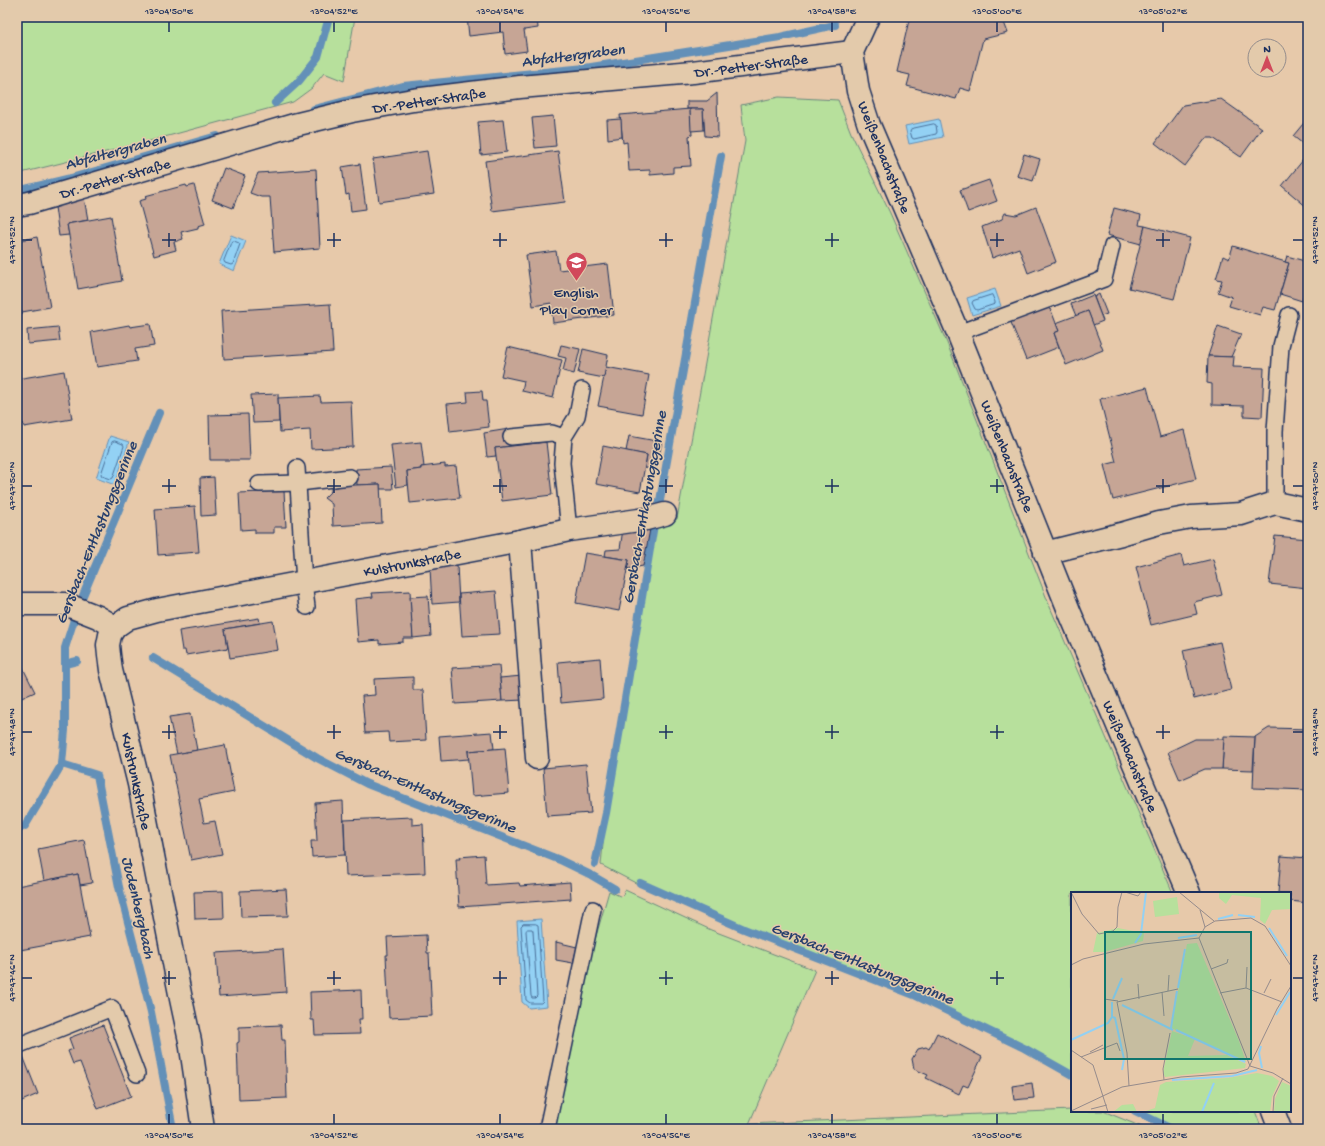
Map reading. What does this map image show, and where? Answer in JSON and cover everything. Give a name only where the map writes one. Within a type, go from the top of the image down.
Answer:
[{"type":"street","points":[[852,52],[868,17]]},
{"type":"street","name":"Dr.-Petter-Straße","points":[[17,205],[29,203],[294,125],[352,111],[412,100],[520,87],[693,72],[852,52]]},
{"type":"street","name":"Weißenbachstraße","points":[[852,52],[858,91],[870,125],[958,332],[1026,500],[1045,553],[1189,892]]},
{"type":"street","points":[[1045,553],[1159,523],[1191,517],[1241,514],[1275,503],[1308,510]]},
{"type":"street","name":"Kulstrunkstraße","points":[[203,1129],[190,1041],[139,784],[111,670],[108,646],[110,635],[107,622],[157,610],[520,542],[569,530],[656,516]]},
{"type":"street","points":[[520,542],[538,758]]},
{"type":"street","points":[[17,604],[65,604],[107,622]]},
{"type":"street","points":[[1273,1112],[1280,1129]]},
{"type":"lane","points":[[958,332],[1104,279],[1112,246]]},
{"type":"lane","points":[[1275,503],[1274,431],[1281,346],[1288,315]]},
{"type":"lane","points":[[569,530],[562,463],[564,437],[577,416],[582,390]]},
{"type":"lane","points":[[511,437],[552,433],[564,437]]},
{"type":"lane","points":[[298,475],[304,583],[307,606]]},
{"type":"lane","points":[[259,484],[298,475],[350,477]]},
{"type":"lane","points":[[547,1129],[593,909]]},
{"type":"lane","points":[[17,1046],[112,1008],[137,1074]]},
{"type":"green space","points":[[17,17],[355,17],[344,81],[324,73],[312,88],[293,102],[146,142],[17,174]]},
{"type":"green space","points":[[779,97],[838,100],[851,133],[890,213],[947,343],[1050,607],[1173,892],[1071,892],[1071,1074],[1024,1048],[914,995],[843,969],[653,892],[601,865],[606,813],[654,525],[677,519],[745,141],[741,105]]},
{"type":"green space","points":[[625,890],[711,930],[815,970],[749,1124],[1071,1110],[1071,1112],[1105,1112],[1147,1129],[552,1129],[586,971],[609,891],[622,897]]},
{"type":"green space","points":[[1137,1112],[1255,1112],[1262,1129],[1172,1129]]},
{"type":"water","points":[[939,119],[943,137],[909,144],[905,126]]},
{"type":"water","points":[[231,235],[246,241],[234,271],[219,264]]},
{"type":"water","points":[[995,289],[1001,306],[972,315],[967,298]]},
{"type":"water","points":[[110,436],[129,442],[115,485],[96,478]]},
{"type":"water","points":[[541,919],[547,1006],[529,1008],[522,1002],[517,921]]},
{"type":"building","points":[[467,17],[537,17],[538,28],[524,30],[527,51],[505,54],[503,32],[469,36]]},
{"type":"building","points":[[916,17],[1002,17],[1008,33],[983,39],[970,91],[960,88],[956,99],[907,86],[910,75],[897,72],[909,20]]},
{"type":"building","points":[[717,93],[718,137],[705,136],[703,109],[687,109],[687,101],[707,101]]},
{"type":"building","points":[[1221,99],[1262,128],[1241,157],[1213,138],[1206,138],[1185,166],[1155,143],[1183,105]]},
{"type":"building","points":[[690,109],[692,135],[689,136],[691,166],[673,167],[673,173],[650,175],[650,170],[629,171],[627,142],[623,143],[620,115]]},
{"type":"building","points":[[690,109],[703,109],[704,130],[691,131]]},
{"type":"building","points":[[553,116],[556,146],[535,148],[532,118]]},
{"type":"building","points":[[1308,118],[1308,148],[1293,136]]},
{"type":"building","points":[[621,119],[622,137],[608,139],[607,120]]},
{"type":"building","points":[[503,120],[507,152],[481,155],[478,122]]},
{"type":"building","points":[[427,151],[434,194],[379,202],[373,159]]},
{"type":"building","points":[[558,151],[565,202],[492,211],[485,161]]},
{"type":"building","points":[[1024,154],[1040,159],[1033,181],[1017,176]]},
{"type":"building","points":[[1308,154],[1308,208],[1282,186]]},
{"type":"building","points":[[360,164],[366,209],[351,211],[349,194],[346,195],[342,167]]},
{"type":"building","points":[[224,168],[245,176],[233,208],[212,200]]},
{"type":"building","points":[[316,169],[320,248],[274,252],[270,197],[261,197],[250,193],[258,173]]},
{"type":"building","points":[[989,180],[997,201],[968,212],[960,190]]},
{"type":"building","points":[[186,185],[187,187],[194,185],[205,224],[198,226],[198,228],[181,232],[183,239],[174,242],[176,250],[154,256],[139,201],[146,199],[145,196]]},
{"type":"building","points":[[84,198],[88,220],[67,224],[69,235],[59,236],[55,207]]},
{"type":"building","points":[[1036,207],[1056,262],[1028,273],[1019,248],[992,258],[982,227],[1002,219],[1005,213],[1016,215]]},
{"type":"building","points":[[1114,208],[1141,215],[1139,225],[1145,226],[1141,244],[1107,235]]},
{"type":"building","points":[[111,216],[122,281],[78,289],[67,224]]},
{"type":"building","points":[[1145,226],[1190,238],[1174,299],[1129,288]]},
{"type":"building","points":[[37,237],[50,307],[22,312],[22,314],[17,315],[17,241]]},
{"type":"building","points":[[1233,246],[1289,263],[1275,310],[1263,307],[1260,315],[1229,306],[1232,297],[1218,292],[1222,280],[1216,279],[1223,256],[1229,259]]},
{"type":"building","points":[[556,251],[559,270],[608,264],[614,315],[553,323],[551,303],[533,306],[526,255]]},
{"type":"building","points":[[1287,256],[1308,262],[1308,280],[1302,301],[1280,294],[1289,263],[1285,262]]},
{"type":"building","points":[[1099,294],[1107,314],[1101,316],[1094,297]]},
{"type":"building","points":[[1093,295],[1103,321],[1093,325],[1088,311],[1076,316],[1071,304]]},
{"type":"building","points":[[330,304],[333,352],[224,359],[221,311]]},
{"type":"building","points":[[1049,305],[1059,331],[1054,333],[1059,347],[1026,360],[1010,320]]},
{"type":"building","points":[[1088,311],[1103,350],[1066,365],[1054,333],[1059,331],[1056,323]]},
{"type":"building","points":[[150,324],[154,346],[135,349],[137,361],[97,367],[91,332],[129,325],[130,327]]},
{"type":"building","points":[[1218,326],[1241,334],[1231,357],[1208,356]]},
{"type":"building","points":[[58,327],[60,341],[28,344],[27,330]]},
{"type":"building","points":[[561,345],[580,349],[574,374],[563,371],[566,358],[558,356]]},
{"type":"building","points":[[508,347],[562,360],[553,398],[522,391],[524,381],[501,376]]},
{"type":"building","points":[[583,349],[608,355],[604,378],[578,373]]},
{"type":"building","points":[[1208,356],[1234,357],[1233,367],[1264,368],[1262,417],[1244,416],[1244,406],[1212,405],[1212,384],[1207,383]]},
{"type":"building","points":[[606,367],[649,375],[642,414],[598,406]]},
{"type":"building","points":[[64,371],[72,419],[24,427],[23,423],[17,424],[17,379]]},
{"type":"building","points":[[1147,387],[1160,437],[1184,430],[1196,479],[1113,500],[1104,465],[1116,462],[1100,399]]},
{"type":"building","points":[[482,391],[483,401],[486,401],[489,427],[450,432],[447,404],[468,402],[467,392]]},
{"type":"building","points":[[278,394],[279,422],[253,423],[251,395]]},
{"type":"building","points":[[320,396],[321,402],[351,401],[353,447],[311,449],[310,430],[280,432],[278,398]]},
{"type":"building","points":[[248,414],[250,460],[210,460],[209,415]]},
{"type":"building","points":[[509,429],[512,446],[495,448],[496,456],[487,457],[484,433]]},
{"type":"building","points":[[629,436],[662,442],[656,469],[645,468],[647,455],[626,451]]},
{"type":"building","points":[[421,442],[424,467],[421,467],[421,469],[407,471],[408,485],[396,487],[391,445]]},
{"type":"building","points":[[546,442],[552,495],[502,501],[495,448]]},
{"type":"building","points":[[603,446],[647,455],[640,492],[596,484]]},
{"type":"building","points":[[445,464],[445,467],[456,466],[460,498],[410,503],[407,471],[421,469],[421,467]]},
{"type":"building","points":[[391,467],[393,489],[380,489],[380,484],[357,485],[356,469]]},
{"type":"building","points":[[214,477],[216,515],[201,516],[200,478]]},
{"type":"building","points":[[380,484],[382,523],[333,526],[332,504],[324,498],[331,491],[331,486]]},
{"type":"building","points":[[284,491],[286,527],[274,527],[274,533],[255,533],[255,529],[241,530],[239,493]]},
{"type":"building","points":[[195,506],[199,552],[158,555],[155,509]]},
{"type":"building","points":[[651,524],[643,566],[627,569],[629,560],[605,556],[606,550],[620,549],[623,529]]},
{"type":"building","points":[[1275,536],[1308,539],[1308,588],[1269,584]]},
{"type":"building","points":[[585,553],[629,560],[619,611],[576,603]]},
{"type":"building","points":[[1181,555],[1184,566],[1213,559],[1222,595],[1194,602],[1197,614],[1151,625],[1136,567]]},
{"type":"building","points":[[457,565],[459,602],[432,604],[430,568]]},
{"type":"building","points":[[410,591],[413,638],[403,638],[403,642],[379,644],[379,640],[358,642],[355,599],[373,597],[372,593]]},
{"type":"building","points":[[496,591],[500,634],[462,636],[459,594]]},
{"type":"building","points":[[428,596],[431,636],[413,638],[410,597]]},
{"type":"building","points":[[259,618],[260,623],[225,629],[228,648],[186,655],[185,650],[182,650],[179,631]]},
{"type":"building","points":[[273,621],[278,650],[230,658],[225,629]]},
{"type":"building","points":[[1220,642],[1231,690],[1194,699],[1183,650]]},
{"type":"building","points":[[17,656],[35,692],[17,700]]},
{"type":"building","points":[[600,658],[603,699],[561,703],[558,662]]},
{"type":"building","points":[[499,665],[502,701],[455,704],[452,668]]},
{"type":"building","points":[[522,676],[524,700],[502,701],[500,678]]},
{"type":"building","points":[[413,677],[413,690],[423,690],[426,740],[389,742],[388,732],[365,733],[362,696],[375,695],[374,679]]},
{"type":"building","points":[[190,714],[197,750],[177,754],[169,717]]},
{"type":"building","points":[[1269,728],[1308,729],[1308,790],[1253,788],[1255,737]]},
{"type":"building","points":[[492,732],[494,749],[468,751],[469,759],[441,761],[439,736]]},
{"type":"building","points":[[1224,736],[1255,737],[1253,770],[1222,769]]},
{"type":"building","points":[[1195,739],[1224,739],[1222,769],[1205,769],[1180,780],[1168,752]]},
{"type":"building","points":[[225,745],[234,792],[199,799],[204,823],[215,821],[222,854],[191,860],[170,755]]},
{"type":"building","points":[[505,748],[509,793],[472,796],[468,751]]},
{"type":"building","points":[[586,764],[591,813],[547,816],[543,768]]},
{"type":"building","points":[[343,801],[345,855],[312,857],[311,841],[317,841],[315,803]]},
{"type":"building","points":[[412,817],[412,825],[423,824],[425,873],[346,876],[344,820]]},
{"type":"building","points":[[84,840],[92,883],[80,885],[78,874],[44,881],[38,849]]},
{"type":"building","points":[[484,855],[486,885],[519,883],[520,886],[570,882],[571,899],[459,907],[456,859],[460,859],[459,857]]},
{"type":"building","points":[[1281,856],[1308,858],[1308,903],[1291,901],[1291,892],[1278,892]]},
{"type":"building","points":[[78,874],[90,937],[20,950],[17,933],[17,886]]},
{"type":"building","points":[[286,889],[288,916],[241,917],[240,891]]},
{"type":"building","points":[[223,891],[224,918],[195,919],[194,892]]},
{"type":"building","points":[[426,935],[427,953],[429,953],[432,1016],[389,1018],[386,955],[388,955],[387,937]]},
{"type":"building","points":[[556,942],[577,947],[573,963],[556,960]]},
{"type":"building","points":[[283,949],[286,992],[219,997],[216,953]]},
{"type":"building","points":[[361,990],[362,1019],[359,1019],[360,1034],[315,1035],[314,1020],[311,1020],[310,992]]},
{"type":"building","points":[[17,1007],[22,1017],[17,1020]]},
{"type":"building","points":[[103,1025],[131,1096],[98,1109],[80,1062],[73,1064],[68,1051],[73,1049],[69,1038]]},
{"type":"building","points":[[281,1025],[282,1040],[285,1040],[287,1098],[239,1100],[237,1043],[239,1042],[239,1027]]},
{"type":"building","points":[[937,1033],[982,1057],[968,1087],[963,1085],[959,1094],[926,1078],[928,1075],[914,1069],[912,1059],[918,1049],[926,1047],[929,1049]]},
{"type":"building","points":[[23,1056],[38,1094],[17,1103],[17,1059]]},
{"type":"building","points":[[1032,1083],[1034,1098],[1014,1100],[1012,1086]]},
{"type":"waterway","name":"Gersbach-Entlastungsgerinne","points":[[275,103],[299,81],[318,57],[329,17]]},
{"type":"waterway","name":"Abfaltergraben","points":[[314,109],[403,86],[585,68],[780,37],[835,25]]},
{"type":"waterway","name":"Abfaltergraben","points":[[17,191],[71,178],[217,136]]},
{"type":"waterway","name":"Gersbach-Entlastungsgerinne","points":[[595,864],[606,813],[654,525],[659,506],[721,156]]},
{"type":"waterway","name":"Gersbach-Entlastungsgerinne","points":[[17,830],[25,826],[62,764],[65,730],[65,648],[77,610],[159,413]]},
{"type":"waterway","name":"Gersbach-Entlastungsgerinne","points":[[153,658],[317,758],[367,784],[560,860],[615,889]]},
{"type":"waterway","name":"Gersbach-Entlastungsgerinne","points":[[65,664],[77,661]]},
{"type":"waterway","name":"Judenbergbach","points":[[62,764],[97,775],[119,887],[151,1012],[173,1129]]},
{"type":"waterway","name":"Gersbach-Entlastungsgerinne","points":[[640,883],[744,929],[914,995],[1024,1048],[1071,1074]]},
{"type":"waterway","name":"Gersbach-Entlastungsgerinne","points":[[1137,1112],[1172,1129]]},
{"type":"place","name":"English Play Corner","points":[[576,282]]}]
